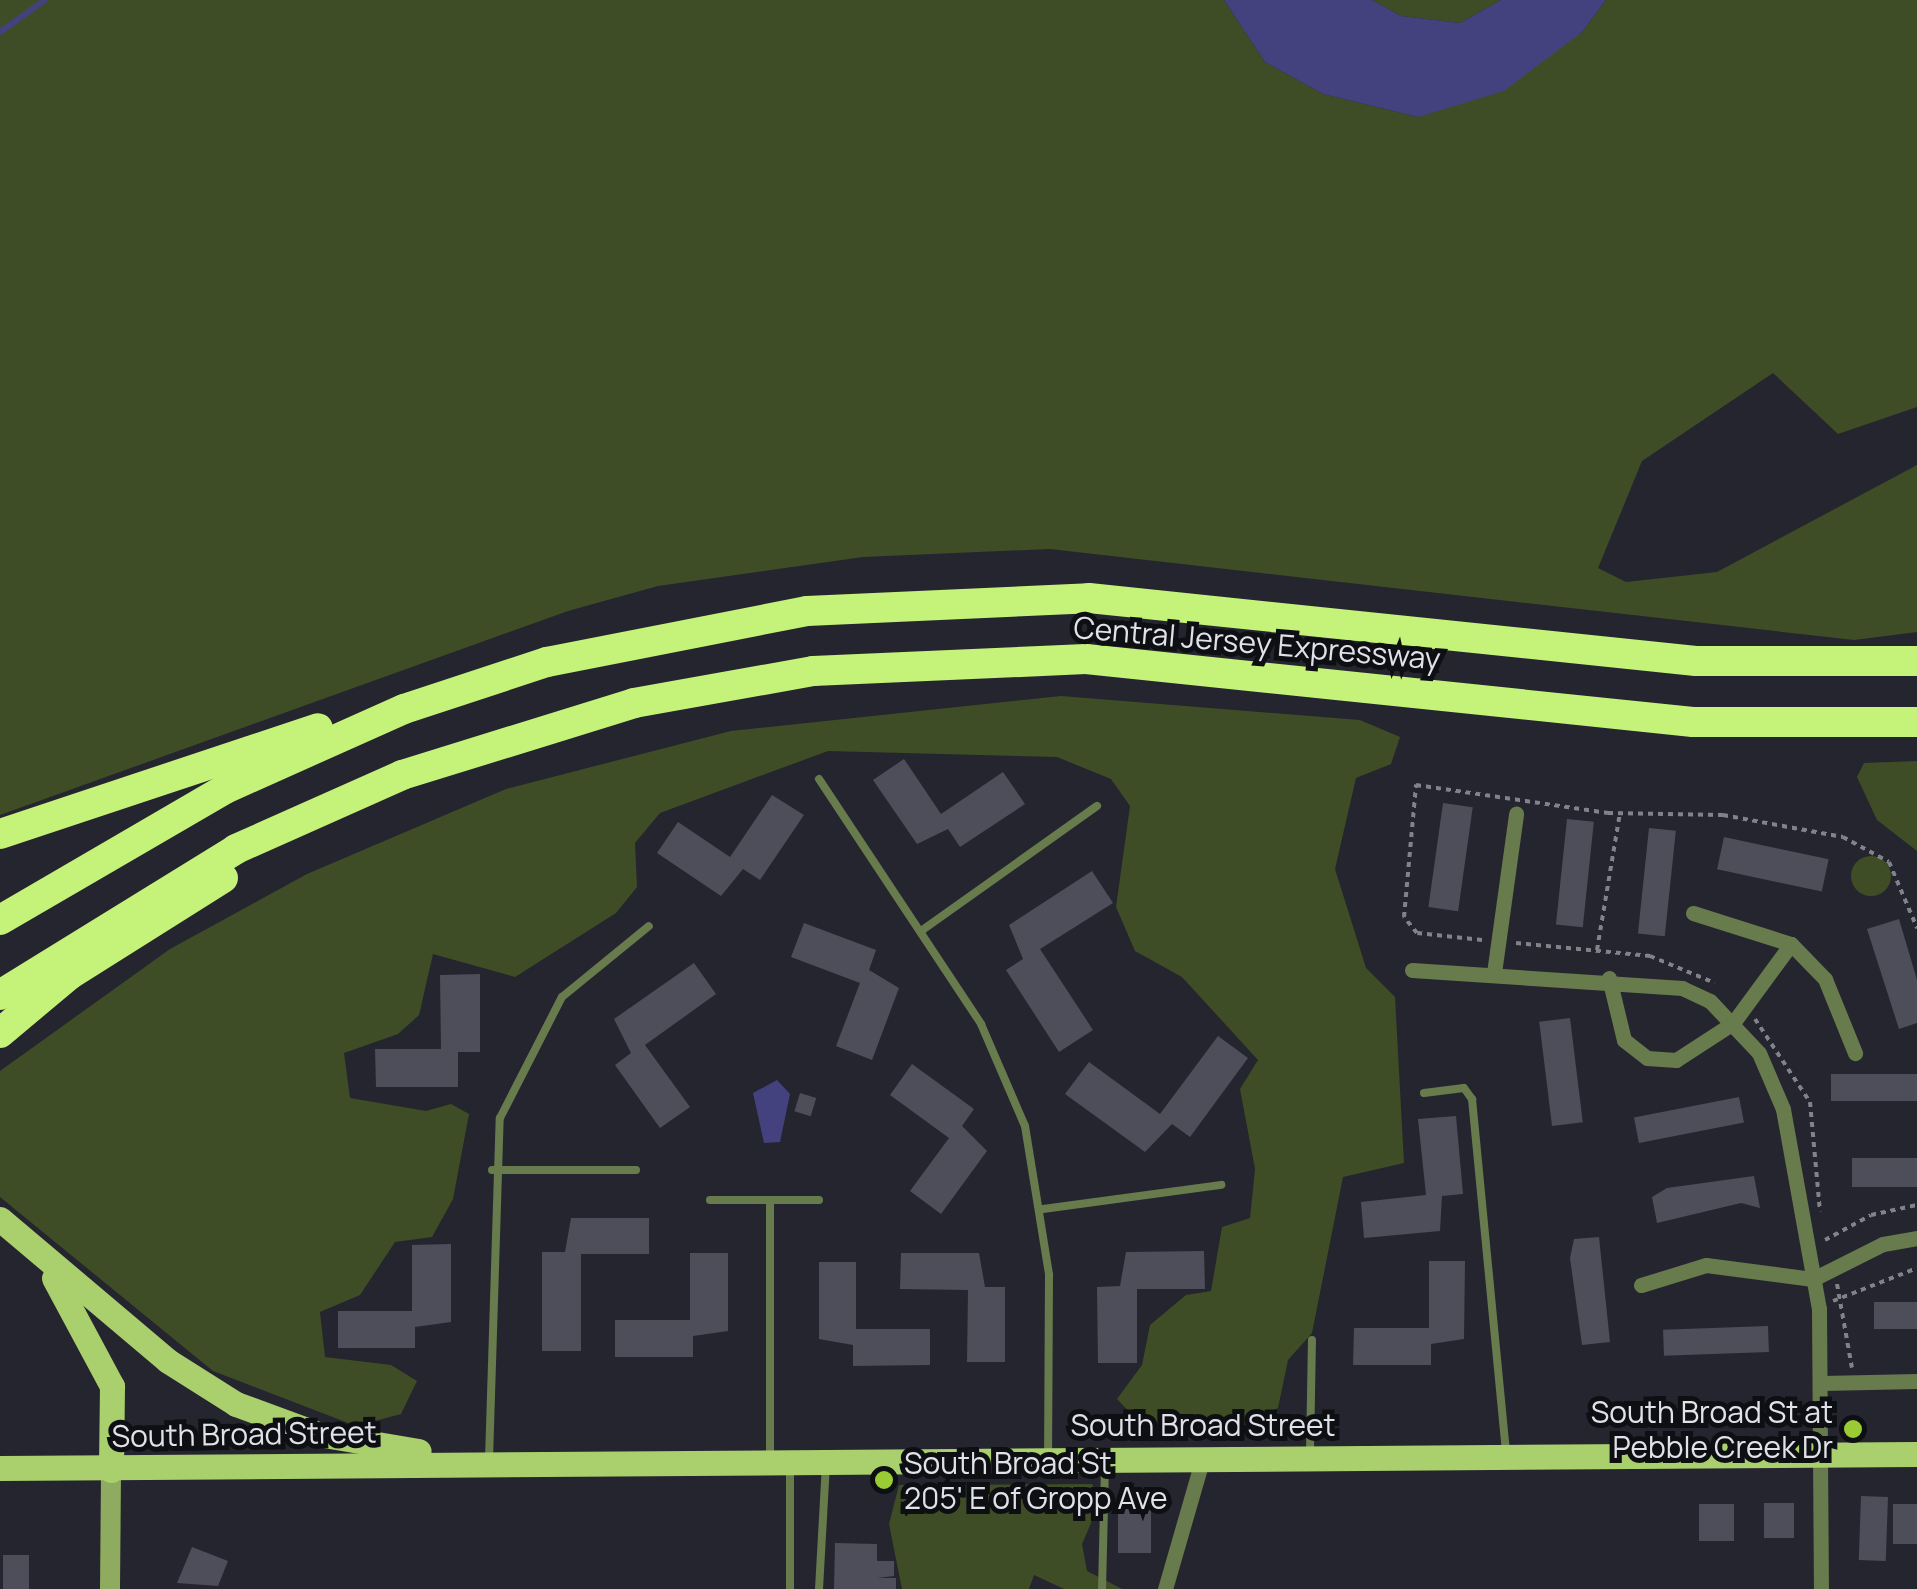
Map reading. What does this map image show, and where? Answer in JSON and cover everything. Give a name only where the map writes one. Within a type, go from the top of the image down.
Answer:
[{"type":"highway","name":"Central Jersey Expressway","points":[[0,920],[225,788],[404,709],[546,662],[714,624],[995,597],[1184,604],[1696,660],[1917,660]]},
{"type":"highway","name":"Central Jersey Expressway","points":[[0,995],[236,849],[474,749],[724,685],[995,658],[1177,664],[1693,722],[1917,722]]},
{"type":"highway","points":[[0,834],[309,729],[404,709]]},
{"type":"highway","points":[[0,1032],[69,975],[220,880],[474,749]]},
{"type":"main road","name":"South Broad Street","points":[[0,1219],[168,1361],[236,1404],[318,1434],[489,1458]]},
{"type":"main road","points":[[27,1242],[100,1352],[116,1422],[111,1470]]},
{"type":"main road","name":"South Broad Street","points":[[0,1468],[111,1470],[489,1458],[1917,1454]]},
{"type":"street","points":[[1494,972],[1516,814]]},
{"type":"street","points":[[1693,913],[1791,944],[1825,979],[1855,1053]]},
{"type":"street","points":[[1609,978],[1615,1027],[1647,1058],[1690,1055],[1733,1023],[1791,944]]},
{"type":"street","points":[[1412,970],[1609,978],[1682,988],[1733,1023],[1759,1053],[1783,1109],[1818,1304],[1826,1453],[1821,1589]]},
{"type":"street","points":[[1642,1285],[1706,1265],[1813,1279],[1917,1238]]},
{"type":"street","points":[[1822,1383],[1917,1382]]},
{"type":"street","points":[[1165,1589],[1203,1457]]},
{"type":"street","points":[[110,1589],[111,1470]]},
{"type":"lane","points":[[819,779],[921,931],[1008,1078],[1042,1209],[1048,1458]]},
{"type":"lane","points":[[921,931],[1097,806]]},
{"type":"lane","points":[[489,1458],[492,1170],[500,1118],[538,1032],[572,988],[649,926]]},
{"type":"lane","points":[[1424,1093],[1464,1088],[1472,1099],[1506,1456]]},
{"type":"lane","points":[[492,1170],[636,1170]]},
{"type":"lane","points":[[1042,1209],[1221,1185]]},
{"type":"lane","points":[[710,1200],[819,1200]]},
{"type":"lane","points":[[770,1200],[780,1457],[790,1589]]},
{"type":"lane","points":[[1310,1457],[1312,1340]]},
{"type":"lane","points":[[820,1589],[826,1458]]},
{"type":"lane","points":[[1102,1589],[1106,1458]]},
{"type":"path","points":[[1745,1007],[1682,964],[1596,950],[1416,932],[1404,917],[1399,891],[1416,785],[1620,813],[1723,815],[1858,842],[1898,875],[1917,928]]},
{"type":"path","points":[[1596,950],[1620,813]]},
{"type":"path","points":[[1825,1240],[1871,1215],[1917,1206]]},
{"type":"path","points":[[1834,1268],[1854,1382]]},
{"type":"path","points":[[1818,1304],[1842,1300],[1917,1268]]},
{"type":"green space","points":[[0,0],[1224,0],[1265,62],[1323,94],[1418,117],[1582,32],[1606,0],[1917,0],[1917,407],[1838,434],[1773,373],[1642,461],[1598,568],[1626,582],[1717,572],[1917,465],[1917,632],[1854,640],[1050,549],[863,557],[658,586],[568,611],[0,815]]},
{"type":"green space","points":[[1372,0],[1501,0],[1460,23],[1401,16]]},
{"type":"green space","points":[[1061,696],[1360,720],[1400,737],[1391,764],[1356,778],[1335,869],[1366,968],[1395,997],[1404,1163],[1343,1177],[1312,1333],[1288,1360],[1278,1408],[1244,1425],[1168,1428],[1137,1420],[1117,1399],[1142,1365],[1150,1325],[1186,1295],[1211,1291],[1222,1227],[1250,1218],[1255,1169],[1240,1089],[1258,1060],[1182,977],[1135,951],[1116,907],[1130,806],[1111,779],[1057,757],[828,751],[660,813],[635,843],[637,887],[616,913],[515,977],[433,954],[419,1015],[398,1034],[344,1053],[350,1098],[426,1111],[451,1104],[469,1114],[453,1199],[432,1237],[395,1242],[360,1295],[320,1312],[325,1357],[391,1365],[417,1381],[401,1414],[356,1426],[213,1371],[0,1197],[0,1071],[170,949],[307,874],[506,789],[731,731]]},
{"type":"green space","points":[[1917,761],[1917,851],[1877,820],[1857,777],[1864,763]]},
{"type":"green space","points":[[1871,856],[1885,862],[1891,876],[1885,890],[1871,896],[1857,890],[1851,876],[1857,862]]},
{"type":"green space","points":[[1092,1484],[1101,1500],[1082,1544],[1087,1571],[1122,1589],[1064,1589],[1034,1575],[1029,1589],[902,1589],[889,1524],[899,1485]]},
{"type":"shaded area","points":[[1224,0],[1372,0],[1401,16],[1460,23],[1501,0],[1606,0],[1582,32],[1504,91],[1418,117],[1323,94],[1265,62]]},
{"type":"shaded area","points":[[777,1080],[790,1094],[780,1142],[764,1143],[753,1093]]},
{"type":"building","points":[[904,759],[941,814],[1003,772],[1025,804],[960,847],[948,829],[917,844],[873,780]]},
{"type":"building","points":[[772,795],[804,815],[760,880],[743,869],[721,896],[657,853],[678,822],[730,857]]},
{"type":"building","points":[[1443,803],[1473,807],[1458,911],[1428,907]]},
{"type":"building","points":[[1567,819],[1594,822],[1583,927],[1556,924]]},
{"type":"building","points":[[1649,828],[1676,831],[1665,936],[1638,933]]},
{"type":"building","points":[[1724,837],[1829,859],[1822,892],[1717,869]]},
{"type":"building","points":[[1092,871],[1113,903],[1040,949],[1093,1030],[1059,1052],[1006,970],[1023,959],[1009,925]]},
{"type":"building","points":[[1899,919],[1917,980],[1917,1023],[1899,1029],[1867,929]]},
{"type":"building","points":[[804,923],[876,950],[869,970],[899,988],[872,1060],[836,1046],[860,983],[791,957]]},
{"type":"building","points":[[694,963],[716,994],[645,1045],[690,1107],[660,1128],[615,1065],[631,1053],[614,1019]]},
{"type":"building","points":[[480,974],[480,1052],[458,1052],[458,1087],[376,1087],[375,1049],[441,1049],[440,975]]},
{"type":"building","points":[[1570,1018],[1583,1122],[1552,1126],[1539,1022]]},
{"type":"building","points":[[1218,1036],[1248,1058],[1190,1137],[1172,1124],[1145,1152],[1065,1094],[1089,1062],[1160,1114]]},
{"type":"building","points":[[912,1064],[974,1109],[962,1126],[987,1151],[941,1214],[910,1191],[949,1138],[890,1095]]},
{"type":"building","points":[[1831,1074],[1917,1074],[1917,1101],[1831,1101]]},
{"type":"building","points":[[800,1093],[816,1098],[811,1116],[794,1111]]},
{"type":"building","points":[[1739,1097],[1744,1123],[1639,1143],[1634,1117]]},
{"type":"building","points":[[1456,1116],[1463,1194],[1442,1196],[1440,1231],[1364,1238],[1361,1202],[1426,1195],[1418,1119]]},
{"type":"building","points":[[1852,1158],[1917,1158],[1917,1187],[1852,1187]]},
{"type":"building","points":[[1754,1176],[1760,1208],[1741,1203],[1657,1223],[1652,1197],[1667,1188]]},
{"type":"building","points":[[571,1218],[649,1218],[649,1254],[581,1254],[581,1351],[542,1351],[542,1252],[565,1252]]},
{"type":"building","points":[[1599,1237],[1610,1342],[1582,1345],[1570,1258],[1574,1239]]},
{"type":"building","points":[[451,1244],[451,1322],[415,1327],[415,1348],[338,1348],[338,1311],[412,1311],[412,1245]]},
{"type":"building","points":[[1204,1251],[1205,1289],[1137,1289],[1137,1363],[1098,1363],[1097,1287],[1120,1286],[1126,1252]]},
{"type":"building","points":[[690,1253],[728,1253],[728,1331],[693,1336],[693,1357],[615,1357],[615,1320],[690,1320]]},
{"type":"building","points":[[901,1253],[979,1253],[985,1287],[1005,1287],[1005,1362],[967,1362],[968,1290],[900,1289]]},
{"type":"building","points":[[1429,1261],[1465,1261],[1464,1339],[1431,1344],[1431,1365],[1353,1365],[1354,1328],[1429,1328]]},
{"type":"building","points":[[819,1262],[856,1262],[856,1329],[930,1329],[930,1365],[853,1366],[853,1345],[819,1339]]},
{"type":"building","points":[[1874,1302],[1917,1302],[1917,1329],[1874,1329]]},
{"type":"building","points":[[1768,1326],[1769,1352],[1664,1356],[1663,1330]]},
{"type":"building","points":[[1861,1496],[1888,1497],[1886,1561],[1859,1560]]},
{"type":"building","points":[[1118,1502],[1151,1502],[1151,1553],[1118,1553]]},
{"type":"building","points":[[1764,1503],[1794,1503],[1794,1538],[1764,1538]]},
{"type":"building","points":[[1699,1504],[1734,1504],[1734,1541],[1699,1541]]},
{"type":"building","points":[[1893,1504],[1917,1504],[1917,1544],[1893,1544]]},
{"type":"building","points":[[835,1543],[877,1544],[877,1561],[894,1561],[894,1576],[877,1578],[896,1578],[896,1589],[834,1589]]},
{"type":"building","points":[[192,1547],[228,1561],[218,1586],[177,1583]]},
{"type":"building","points":[[3,1555],[29,1555],[29,1589],[3,1589]]},
{"type":"waterway","points":[[0,32],[45,0]]},
{"type":"place","name":"South Broad St at Pebble Creek Dr","points":[[1853,1429]]},
{"type":"place","name":"South Broad St 205' E of Gropp Ave","points":[[884,1480]]}]
